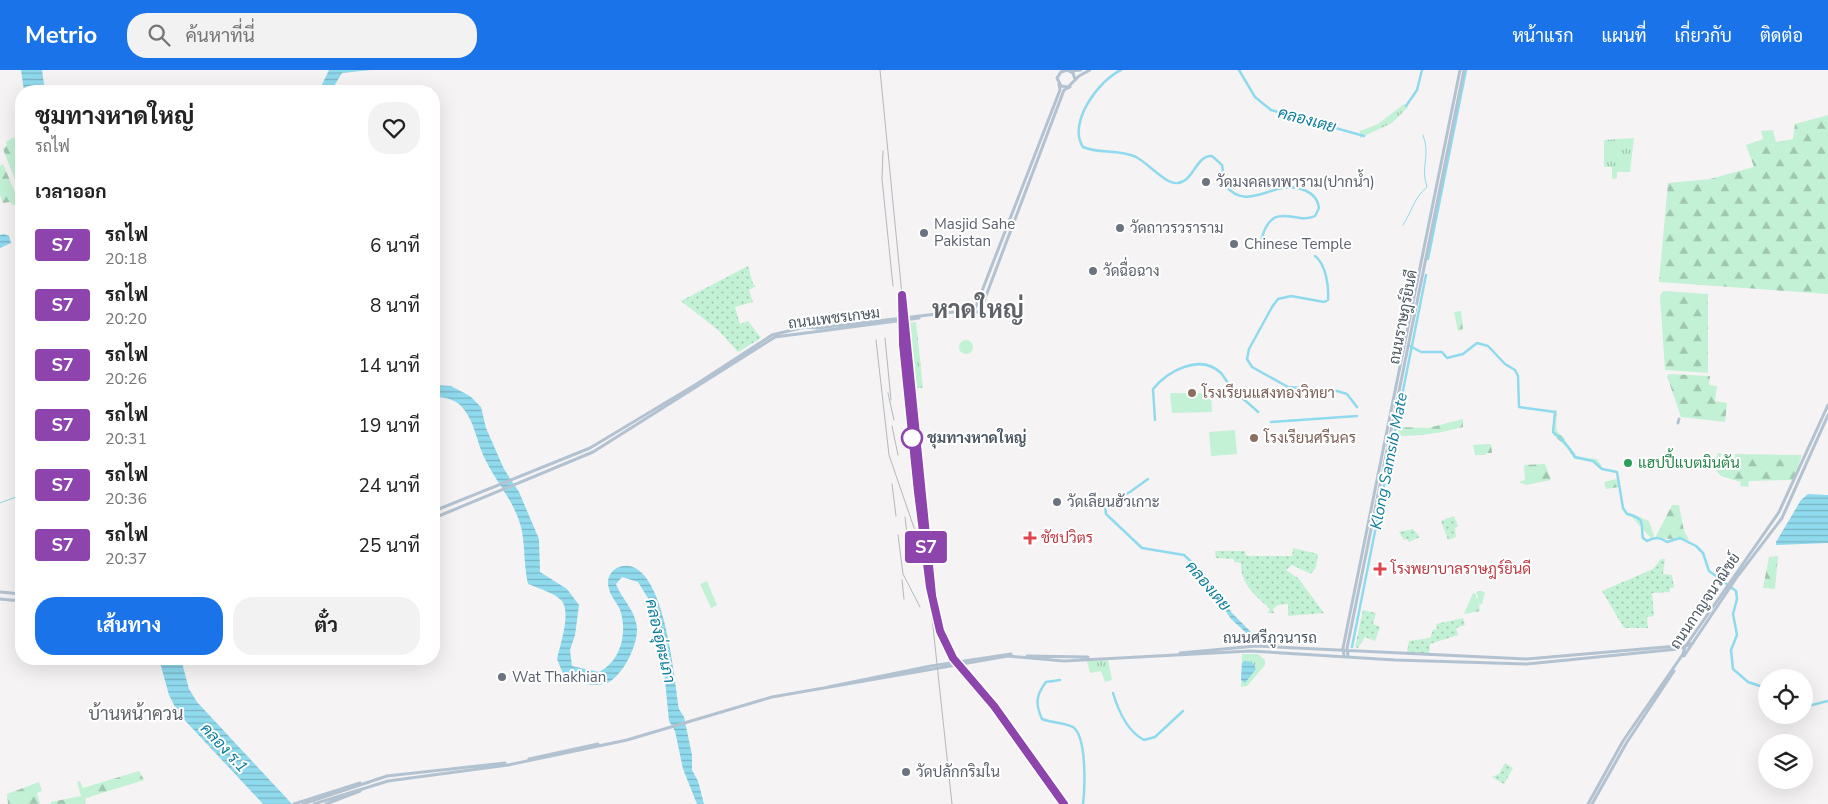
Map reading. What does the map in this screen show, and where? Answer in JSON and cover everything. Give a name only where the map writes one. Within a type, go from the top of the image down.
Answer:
[{"type":"main road","points":[[962,312],[975,309],[1060,90],[1058,75],[1064,70],[1080,70]]},
{"type":"main road","points":[[1059,84],[1064,87],[1070,87],[1075,79],[1090,70]]},
{"type":"main road","name":"ถนนราษฎร์ยินดี","points":[[1346,656],[1345,651],[1438,189],[1460,70]]},
{"type":"main road","name":"ถนนราษฎร์ยินดี","points":[[1438,189],[1464,70]]},
{"type":"main road","points":[[1070,71],[1075,79]]},
{"type":"main road","name":"ถนนเพชรเกษม","points":[[440,509],[582,452],[609,438],[768,336],[786,332],[962,312],[978,312],[981,310],[1064,90],[1070,87]]},
{"type":"main road","name":"ถนนเพชรเกษม","points":[[440,516],[593,452],[786,332]]},
{"type":"main road","name":"ถนนกาญจนวณิชย์","points":[[1590,804],[1627,742],[1692,641],[1753,549],[1772,524],[1785,502],[1828,405]]},
{"type":"main road","name":"ถนนกาญจนวณิชย์","points":[[1731,582],[1758,552],[1787,509],[1828,415]]},
{"type":"main road","points":[[1753,549],[1758,552]]},
{"type":"main road","points":[[1750,554],[1754,557]]},
{"type":"main road","points":[[0,592],[15,593]]},
{"type":"main road","points":[[0,598],[15,599]]},
{"type":"main road","points":[[1684,654],[1678,648],[1692,641]]},
{"type":"main road","name":"ถนนศรีภูวนารถ","points":[[376,782],[426,771],[510,763],[670,728],[753,701],[1008,656],[1064,661],[1183,654],[1267,646],[1527,659],[1678,648],[1685,647],[1692,641]]},
{"type":"main road","points":[[1684,654],[1685,647]]},
{"type":"main road","name":"ถนนศรีภูวนารถ","points":[[1229,650],[1429,661],[1527,664],[1609,654]]},
{"type":"main road","points":[[1358,657],[1359,652]]},
{"type":"main road","points":[[1429,655],[1429,661]]},
{"type":"main road","points":[[1527,659],[1527,664]]},
{"type":"main road","points":[[303,804],[315,802],[376,782]]},
{"type":"main road","points":[[294,804],[349,785],[376,782]]},
{"type":"main road","points":[[326,804],[376,782]]},
{"type":"green space","points":[[1404,104],[1408,107],[1392,123],[1360,138],[1360,131],[1378,124]]},
{"type":"green space","points":[[1828,115],[1828,294],[1659,282],[1668,183],[1710,179],[1754,167],[1746,145],[1763,139],[1761,131],[1773,130],[1776,142],[1793,139],[1795,124]]},
{"type":"green space","points":[[14,137],[15,139],[15,180],[3,149],[7,145],[6,142]]},
{"type":"green space","points":[[1634,138],[1630,172],[1617,172],[1617,178],[1612,179],[1612,167],[1604,167],[1604,140]]},
{"type":"green space","points":[[3,164],[15,192],[15,205],[10,202],[3,203],[0,195],[0,166]]},
{"type":"green space","points":[[748,266],[753,284],[756,286],[749,290],[753,302],[735,307],[740,324],[748,321],[761,338],[738,352],[718,330],[681,301]]},
{"type":"green space","points":[[1663,291],[1708,294],[1708,373],[1665,370],[1660,296]]},
{"type":"green space","points":[[1461,311],[1463,330],[1458,331],[1454,312]]},
{"type":"green space","points":[[916,322],[923,388],[917,388],[908,323]]},
{"type":"green space","points":[[966,340],[971,342],[973,347],[971,352],[966,354],[961,352],[959,347],[961,342]]},
{"type":"green space","points":[[1669,374],[1710,376],[1709,385],[1717,386],[1715,401],[1727,403],[1725,422],[1681,417],[1667,376]]},
{"type":"green space","points":[[1170,393],[1211,393],[1212,412],[1172,413]]},
{"type":"green space","points":[[1555,410],[1557,410],[1556,422],[1558,433],[1564,437],[1567,445],[1578,457],[1597,459],[1601,465],[1601,470],[1593,462],[1574,459],[1565,446],[1553,435]]},
{"type":"green space","points":[[1463,419],[1463,427],[1431,434],[1398,436],[1399,427],[1428,428]]},
{"type":"green space","points":[[1235,430],[1237,454],[1211,456],[1209,432]]},
{"type":"green space","points":[[1491,444],[1492,453],[1475,455],[1473,445]]},
{"type":"green space","points":[[1718,453],[1721,453],[1720,465],[1731,467],[1734,465],[1735,454],[1802,455],[1793,480],[1749,481],[1748,487],[1740,486],[1741,482],[1721,476],[1714,468]]},
{"type":"green space","points":[[1545,464],[1551,480],[1526,485],[1519,482],[1525,480],[1524,465]]},
{"type":"green space","points":[[1617,479],[1619,487],[1606,489],[1604,482]]},
{"type":"green space","points":[[1672,505],[1679,505],[1684,531],[1689,540],[1655,538]]},
{"type":"green space","points":[[1627,512],[1649,521],[1654,536],[1651,538]]},
{"type":"green space","points":[[1454,516],[1458,526],[1455,528],[1456,537],[1448,540],[1441,521]]},
{"type":"green space","points":[[1413,529],[1420,537],[1409,542],[1407,539],[1404,540],[1399,532]]},
{"type":"green space","points":[[1293,548],[1318,554],[1316,567],[1311,574],[1292,565],[1286,570],[1298,578],[1324,613],[1288,616],[1288,604],[1278,605],[1273,609],[1274,613],[1267,613],[1270,609],[1254,594],[1246,583],[1241,570],[1241,563],[1234,562],[1234,559],[1216,558],[1215,551],[1245,551],[1246,556],[1292,556]]},
{"type":"green space","points":[[1778,556],[1775,589],[1763,588],[1769,557]]},
{"type":"green space","points":[[1661,559],[1665,559],[1663,574],[1672,575],[1674,588],[1670,588],[1670,592],[1652,593],[1654,616],[1647,617],[1648,628],[1624,628],[1602,591],[1653,569]]},
{"type":"green space","points":[[707,581],[717,605],[711,608],[700,584]]},
{"type":"green space","points":[[1476,592],[1485,592],[1482,604],[1479,605],[1480,611],[1464,614],[1473,593],[1476,594],[1476,599],[1478,597]]},
{"type":"green space","points":[[1363,610],[1376,613],[1373,624],[1380,627],[1375,641],[1365,637],[1358,648],[1355,647]]},
{"type":"green space","points":[[1463,618],[1465,625],[1456,628],[1458,635],[1430,644],[1429,654],[1407,652],[1409,641],[1430,638],[1433,630],[1437,629],[1436,624]]},
{"type":"green space","points":[[1242,654],[1258,654],[1265,660],[1265,665],[1247,686],[1241,687]]},
{"type":"green space","points":[[1108,660],[1112,680],[1105,682],[1101,671],[1090,673],[1087,661]]},
{"type":"green space","points":[[1505,763],[1513,768],[1504,784],[1492,777],[1499,774]]},
{"type":"green space","points":[[139,771],[144,780],[86,798],[85,804],[51,804],[51,802],[81,796],[77,782],[80,781],[83,788]]},
{"type":"green space","points":[[39,782],[42,791],[37,793],[40,804],[8,804],[7,794]]},
{"type":"water","points":[[21,70],[42,70],[44,85],[23,85]]},
{"type":"water","points":[[329,70],[371,70],[342,73],[335,85],[322,85]]},
{"type":"water","points":[[0,235],[9,236],[11,243],[0,248]]},
{"type":"water","name":"คลองอุ่ตะเภา","points":[[440,385],[451,386],[470,396],[481,407],[486,428],[504,469],[519,492],[539,539],[540,572],[567,589],[579,605],[575,635],[570,650],[572,666],[599,672],[612,662],[620,647],[623,621],[619,607],[610,592],[608,584],[610,574],[617,568],[627,566],[633,567],[644,576],[653,590],[661,609],[671,653],[679,709],[684,717],[692,755],[692,770],[698,781],[704,804],[697,804],[683,769],[675,731],[669,721],[663,660],[656,641],[651,603],[638,582],[622,577],[616,584],[634,616],[637,629],[633,650],[617,676],[607,683],[595,685],[581,683],[564,676],[557,659],[564,629],[564,605],[554,595],[528,584],[522,531],[515,511],[485,459],[469,416],[459,404],[441,397]]},
{"type":"water","points":[[1808,494],[1828,495],[1828,543],[1776,545],[1801,500]]},
{"type":"water","points":[[1202,570],[1232,613],[1256,637],[1254,640],[1231,619],[1200,572]]},
{"type":"water","points":[[1244,661],[1252,662],[1256,669],[1245,683],[1241,680],[1242,663]]},
{"type":"water","name":"คลอง ร.1","points":[[161,665],[183,665],[189,689],[197,702],[292,804],[263,804],[178,713],[169,695]]},
{"type":"waterway","name":"คลองเตย","points":[[1121,70],[1112,75],[1095,92],[1082,115],[1079,137],[1083,147],[1136,157],[1173,183],[1178,183],[1188,178],[1202,160],[1212,156],[1222,165],[1225,185],[1238,195],[1245,197],[1294,187],[1305,190],[1314,197],[1319,208],[1315,216],[1308,218],[1278,216],[1271,220],[1261,241]]},
{"type":"waterway","name":"คลองเตย","points":[[1239,70],[1255,97],[1271,110],[1364,136]]},
{"type":"waterway","name":"คลองเตย","points":[[1406,106],[1417,90],[1422,70]]},
{"type":"waterway","name":"Klong Samsib Mate","points":[[1428,259],[1466,70]]},
{"type":"waterway","points":[[1403,225],[1416,200],[1427,187],[1425,180],[1426,149],[1423,135]]},
{"type":"waterway","name":"คลองเตย","points":[[1315,256],[1322,264],[1324,270],[1328,300],[1324,302],[1291,296],[1278,299],[1249,349],[1247,359],[1252,367],[1288,387],[1337,391],[1347,394],[1357,407]]},
{"type":"waterway","name":"Klong Samsib Mate","points":[[1352,647],[1426,275]]},
{"type":"waterway","points":[[1410,346],[1421,352],[1442,352],[1447,358],[1463,354],[1477,343],[1488,346],[1505,364],[1515,370],[1518,376],[1519,407],[1555,412],[1553,432],[1566,444],[1575,457],[1593,461],[1602,469],[1617,472],[1623,508],[1627,514],[1640,520],[1643,538],[1647,541],[1660,538],[1667,542],[1680,538],[1696,546],[1703,553],[1709,571],[1736,591],[1737,599],[1733,614],[1737,635],[1731,650],[1733,669],[1748,682],[1758,685]]},
{"type":"waterway","name":"คลองเตย","points":[[1155,420],[1153,389],[1167,376],[1185,367],[1194,365],[1213,367],[1221,373],[1232,389],[1258,412]]},
{"type":"waterway","name":"คลองเตย","points":[[1271,422],[1357,416]]},
{"type":"waterway","name":"คลองเตย","points":[[1148,479],[1130,492],[1108,503],[1105,506],[1106,514],[1142,548],[1184,555],[1202,572]]},
{"type":"waterway","points":[[0,503],[15,497]]},
{"type":"waterway","name":"คลองเตย","points":[[1060,680],[1046,682],[1038,695],[1038,709],[1042,719],[1069,725],[1078,733],[1084,763],[1083,804]]},
{"type":"waterway","name":"คลองเตย","points":[[1113,693],[1128,726],[1144,740],[1155,737],[1183,711]]},
{"type":"waterway","points":[[1813,705],[1828,701]]},
{"type":"railway","points":[[880,70],[902,295],[904,356],[952,804]]},
{"type":"railway","points":[[883,151],[882,179],[893,286]]},
{"type":"railway","points":[[885,338],[891,400]]},
{"type":"railway","points":[[876,340],[889,455],[922,551]]},
{"type":"railway","points":[[888,393],[894,420]]},
{"type":"railway","points":[[892,426],[898,455]]},
{"type":"railway","points":[[892,484],[896,516]]},
{"type":"railway","points":[[905,517],[908,543]]},
{"type":"railway","points":[[898,535],[903,574],[920,607]]},
{"type":"railway","points":[[902,580],[904,599]]},
{"type":"railway","points":[[938,625],[953,658],[994,706],[1064,804]]},
{"type":"train","name":"S7","points":[[932,595],[902,295],[903,344],[919,504],[930,587],[940,631],[953,658],[994,706],[1064,804]]},
{"type":"place","name":"วัดมงคลเทพาราม(ปากน้ำ)","points":[[1206,182]]},
{"type":"place","name":"วัดถาวรวราราม","points":[[1120,228]]},
{"type":"place","name":"Masjid Sahe Pakistan","points":[[924,233]]},
{"type":"place","name":"Chinese Temple","points":[[1234,244]]},
{"type":"place","name":"วัดฉื่อฉาง","points":[[1093,271]]},
{"type":"place","name":"โรงเรียนแสงทองวิทยา","points":[[1192,393]]},
{"type":"place","name":"ชุมทางหาดใหญ่","points":[[912,438]]},
{"type":"place","name":"โรงเรียนศรีนคร","points":[[1254,438]]},
{"type":"place","name":"แฮปปี้แบตมินตัน","points":[[1628,463]]},
{"type":"place","name":"วัดเลียนฮัวเกาะ","points":[[1057,502]]},
{"type":"place","name":"ชัชปวิตร","points":[[1030,538]]},
{"type":"place","name":"โรงพยาบาลราษฎร์ยินดี","points":[[1380,569]]},
{"type":"place","name":"Wat Thakhian","points":[[502,677]]},
{"type":"place","name":"วัดปลักกริมใน","points":[[906,772]]},
{"type":"district","name":"หาดใหญ่","points":[[978,310]]},
{"type":"district","name":"บ้านหน้าควน","points":[[136,714]]}]
